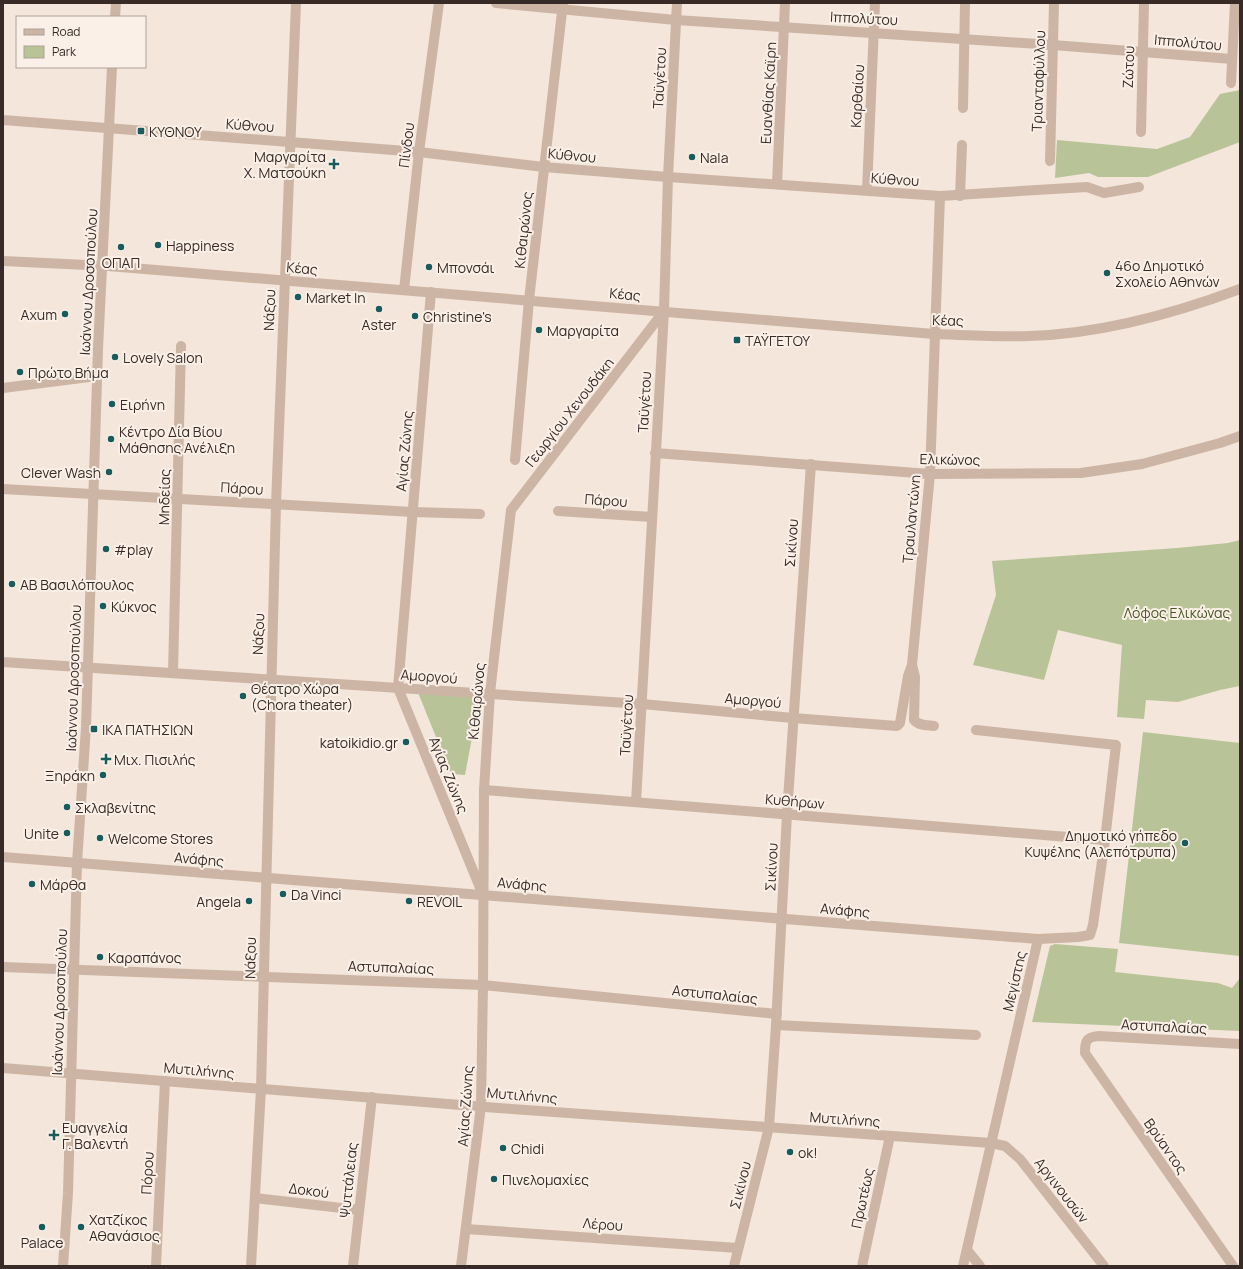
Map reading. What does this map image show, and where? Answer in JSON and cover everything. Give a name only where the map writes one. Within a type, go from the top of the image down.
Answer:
[{"type":"street","points":[[115,16],[116,3]]},
{"type":"street","name":"Νάξου","points":[[251,1266],[261,1089],[276,504],[296,3]]},
{"type":"street","name":"Πίνδου","points":[[404,290],[419,152],[439,3]]},
{"type":"street","name":"Ιππολύτου","points":[[496,3],[563,6],[676,20],[785,28],[874,32],[1232,59]]},
{"type":"street","name":"Ταϋγέτου","points":[[636,802],[664,311],[668,177],[676,3]]},
{"type":"street","name":"Ευανθίας Καϊρη","points":[[777,184],[785,3]]},
{"type":"street","name":"Καρθαίου","points":[[867,190],[875,3]]},
{"type":"street","points":[[963,108],[965,3]]},
{"type":"street","name":"Τριανταφύλλου","points":[[1050,161],[1054,3]]},
{"type":"street","name":"Ζώτου","points":[[1141,132],[1144,3]]},
{"type":"street","points":[[1231,83],[1232,59],[1237,23],[1235,3]]},
{"type":"street","name":"Κιθαιρώνος","points":[[514,460],[529,300],[563,6]]},
{"type":"street","name":"Ιωάννου Δροσοπούλου","points":[[63,1266],[68,1193],[77,863],[86,727],[97,376],[112,68]]},
{"type":"street","name":"Κύθνου","points":[[3,120],[419,152],[544,167],[940,196],[960,196],[1087,187],[1104,193],[1139,187]]},
{"type":"street","points":[[960,196],[962,145]]},
{"type":"street","name":"Τραυλαντώνη","points":[[900,723],[908,676],[912,665],[930,474],[940,196]]},
{"type":"street","name":"Κέας","points":[[3,261],[103,266],[284,280],[934,334],[1028,336],[1095,330],[1142,320],[1202,303],[1240,289]]},
{"type":"street","name":"Αγίας Ζώνης","points":[[431,292],[398,688],[483,895],[481,1106],[461,1266]]},
{"type":"street","name":"Γεωργίου Χενουδάκη","points":[[511,510],[664,311]]},
{"type":"street","name":"Μηδείας","points":[[173,673],[181,346]]},
{"type":"street","points":[[3,388],[97,376]]},
{"type":"street","name":"Ελικώνος","points":[[655,454],[811,464],[930,474],[1081,473],[1142,464],[1220,443],[1240,436]]},
{"type":"street","name":"Σικίνου","points":[[734,1266],[768,1127],[777,1014],[783,919],[787,814],[811,464]]},
{"type":"street","name":"Πάρου","points":[[3,489],[413,512],[480,514]]},
{"type":"street","name":"Κιθαιρώνος","points":[[483,895],[484,790],[490,694],[511,510]]},
{"type":"street","name":"Πάρου","points":[[558,511],[652,517]]},
{"type":"street","name":"Αμοργού","points":[[3,662],[642,704],[893,726],[897,726],[900,723]]},
{"type":"street","points":[[912,665],[915,677],[914,720],[917,723],[934,726]]},
{"type":"street","name":"Μεγίστης","points":[[963,1266],[1038,939],[1090,935],[1093,925],[1116,745],[976,730]]},
{"type":"street","name":"Κυθήρων","points":[[484,790],[1105,840]]},
{"type":"street","name":"Ανάφης","points":[[3,857],[1038,939]]},
{"type":"street","name":"Αστυπαλαίας","points":[[3,967],[483,985],[777,1014]]},
{"type":"street","points":[[776,1025],[976,1035]]},
{"type":"street","name":"Αστυπαλαίας","points":[[1087,1039],[1092,1036],[1099,1036],[1240,1044]]},
{"type":"street","name":"Βρύαντος","points":[[1087,1039],[1085,1053],[1231,1265]]},
{"type":"street","name":"Μυτιλήνης","points":[[3,1068],[481,1106],[991,1143]]},
{"type":"street","name":"Πόρου","points":[[156,1266],[165,1081]]},
{"type":"street","name":"Ψυττάλειας","points":[[353,1266],[372,1097]]},
{"type":"street","name":"Πρωτέως","points":[[862,1266],[890,1136]]},
{"type":"street","name":"Αργινουσών","points":[[991,1143],[1005,1146],[1020,1159],[1104,1266]]},
{"type":"street","name":"Δοκού","points":[[255,1198],[359,1210]]},
{"type":"street","name":"Λέρου","points":[[466,1229],[738,1248]]},
{"type":"street","points":[[967,1250],[980,1266]]},
{"type":"street","points":[[1231,1265],[1240,1258]]},
{"type":"green space","points":[[1240,90],[1240,142],[1148,177],[1098,177],[1089,173],[1055,178],[1057,140],[1157,149],[1190,137],[1220,94]]},
{"type":"green space","name":"Λόφος Ελικώνας","points":[[1240,540],[1240,686],[1178,702],[1146,700],[1144,719],[1117,717],[1122,645],[1058,630],[1044,680],[973,665],[996,595],[992,561],[1177,548],[1228,543]]},
{"type":"green space","points":[[417,690],[480,695],[465,775],[451,774]]},
{"type":"green space","name":"Δημοτικό γήπεδο Κυψέλης (Αλεπότρυπα)","points":[[1143,732],[1240,743],[1240,956],[1119,943]]},
{"type":"green space","points":[[1055,944],[1118,949],[1115,972],[1218,983],[1232,988],[1240,978],[1240,1031],[1032,1022],[1050,946]]},
{"type":"place","name":"ΚΥΘΝΟΥ","points":[[141,131]]},
{"type":"place","name":"Nala","points":[[692,157]]},
{"type":"place","name":"Μαργαρίτα Χ. Ματσούκη","points":[[334,164]]},
{"type":"place","name":"Happiness","points":[[158,245]]},
{"type":"place","name":"ΟΠΑΠ","points":[[121,247]]},
{"type":"place","name":"Μπονσάι","points":[[429,267]]},
{"type":"place","name":"46ο Δημοτικό Σχολείο Αθηνών","points":[[1107,273]]},
{"type":"place","name":"Market In","points":[[298,297]]},
{"type":"place","name":"Aster","points":[[379,309]]},
{"type":"place","name":"Axum","points":[[65,314]]},
{"type":"place","name":"Christine's","points":[[415,316]]},
{"type":"place","name":"Μαργαρίτα","points":[[539,330]]},
{"type":"place","name":"ΤΑΫΓΕΤΟΥ","points":[[737,340]]},
{"type":"place","name":"Lovely Salon","points":[[115,357]]},
{"type":"place","name":"Πρώτο Βήμα","points":[[20,372]]},
{"type":"place","name":"Ειρήνη","points":[[112,404]]},
{"type":"place","name":"Κέντρο Δία Βίου Μάθησης Ανέλιξη","points":[[111,439]]},
{"type":"place","name":"Clever Wash","points":[[109,472]]},
{"type":"place","name":"#play","points":[[106,549]]},
{"type":"place","name":"ΑΒ Βασιλόπουλος","points":[[12,584]]},
{"type":"place","name":"Κύκνος","points":[[103,606]]},
{"type":"place","name":"Θέατρο Χώρα (Chora theater)","points":[[243,696]]},
{"type":"place","name":"ΙΚΑ ΠΑΤΗΣΙΩΝ","points":[[94,729]]},
{"type":"place","name":"katoikidio.gr","points":[[406,742]]},
{"type":"place","name":"Μιχ. Πισιλής","points":[[106,759]]},
{"type":"place","name":"Ξηράκη","points":[[103,775]]},
{"type":"place","name":"Σκλαβενίτης","points":[[67,807]]},
{"type":"place","name":"Unite","points":[[67,833]]},
{"type":"place","name":"Welcome Stores","points":[[100,838]]},
{"type":"place","name":"Δημοτικό γήπεδο Κυψέλης (Αλεπότρυπα)","points":[[1185,843]]},
{"type":"place","name":"Μάρθα","points":[[32,884]]},
{"type":"place","name":"Da Vinci","points":[[283,894]]},
{"type":"place","name":"Angela","points":[[249,901]]},
{"type":"place","name":"REVOIL","points":[[409,901]]},
{"type":"place","name":"Καραπάνος","points":[[100,957]]},
{"type":"place","name":"Ευαγγελία Γ. Βαλεντή","points":[[54,1135]]},
{"type":"place","name":"Chidi","points":[[503,1148]]},
{"type":"place","name":"ok!","points":[[790,1152]]},
{"type":"place","name":"Πινελομαχίες","points":[[494,1179]]},
{"type":"place","name":"Palace","points":[[42,1227]]},
{"type":"place","name":"Χατζίκος Αθανάσιος","points":[[81,1227]]}]
